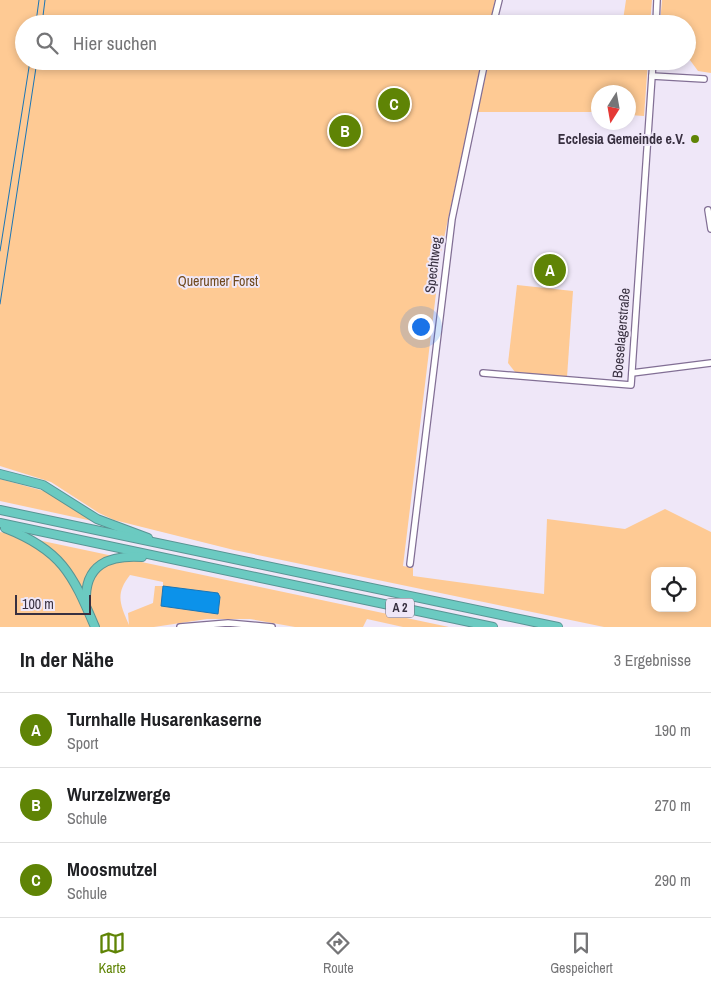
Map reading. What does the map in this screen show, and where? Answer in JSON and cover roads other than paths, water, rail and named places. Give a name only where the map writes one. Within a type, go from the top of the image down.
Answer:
[{"type":"highway","points":[[0,474],[43,485],[97,519],[140,533],[157,542]]},
{"type":"highway","name":"A 2","points":[[0,510],[558,627]]},
{"type":"highway","points":[[0,525],[35,541],[55,556],[69,572],[87,606],[95,627]]},
{"type":"highway","name":"A 2","points":[[0,525],[492,627]]},
{"type":"highway","points":[[87,606],[89,580],[94,571],[106,561],[124,556],[169,559]]},
{"type":"street","points":[[495,15],[499,0]]},
{"type":"street","points":[[656,15],[657,0]]},
{"type":"street","name":"Spechtweg","points":[[410,564],[452,219],[483,70]]},
{"type":"street","name":"Boeselagerstraße","points":[[483,373],[631,385],[652,70]]},
{"type":"street","points":[[652,76],[704,79]]},
{"type":"street","points":[[708,210],[711,230]]},
{"type":"street","points":[[632,373],[711,363]]},
{"type":"street","points":[[180,627],[228,623],[272,627]]},
{"type":"water","points":[[163,586],[218,593],[220,597],[218,614],[161,606]]},
{"type":"waterway","points":[[37,15],[39,0]]},
{"type":"waterway","points":[[43,15],[45,0]]},
{"type":"waterway","points":[[0,251],[29,70]]},
{"type":"waterway","points":[[0,304],[36,70]]},
{"type":"place","name":"Moosmutzel","points":[[394,104]]},
{"type":"place","name":"Wurzelzwerge","points":[[345,131]]},
{"type":"place","name":"Ecclesia Gemeinde e.V.","points":[[695,139]]},
{"type":"place","name":"Turnhalle Husarenkaserne","points":[[550,270]]},
{"type":"park label","name":"Querumer Forst","points":[[218,281]]}]
